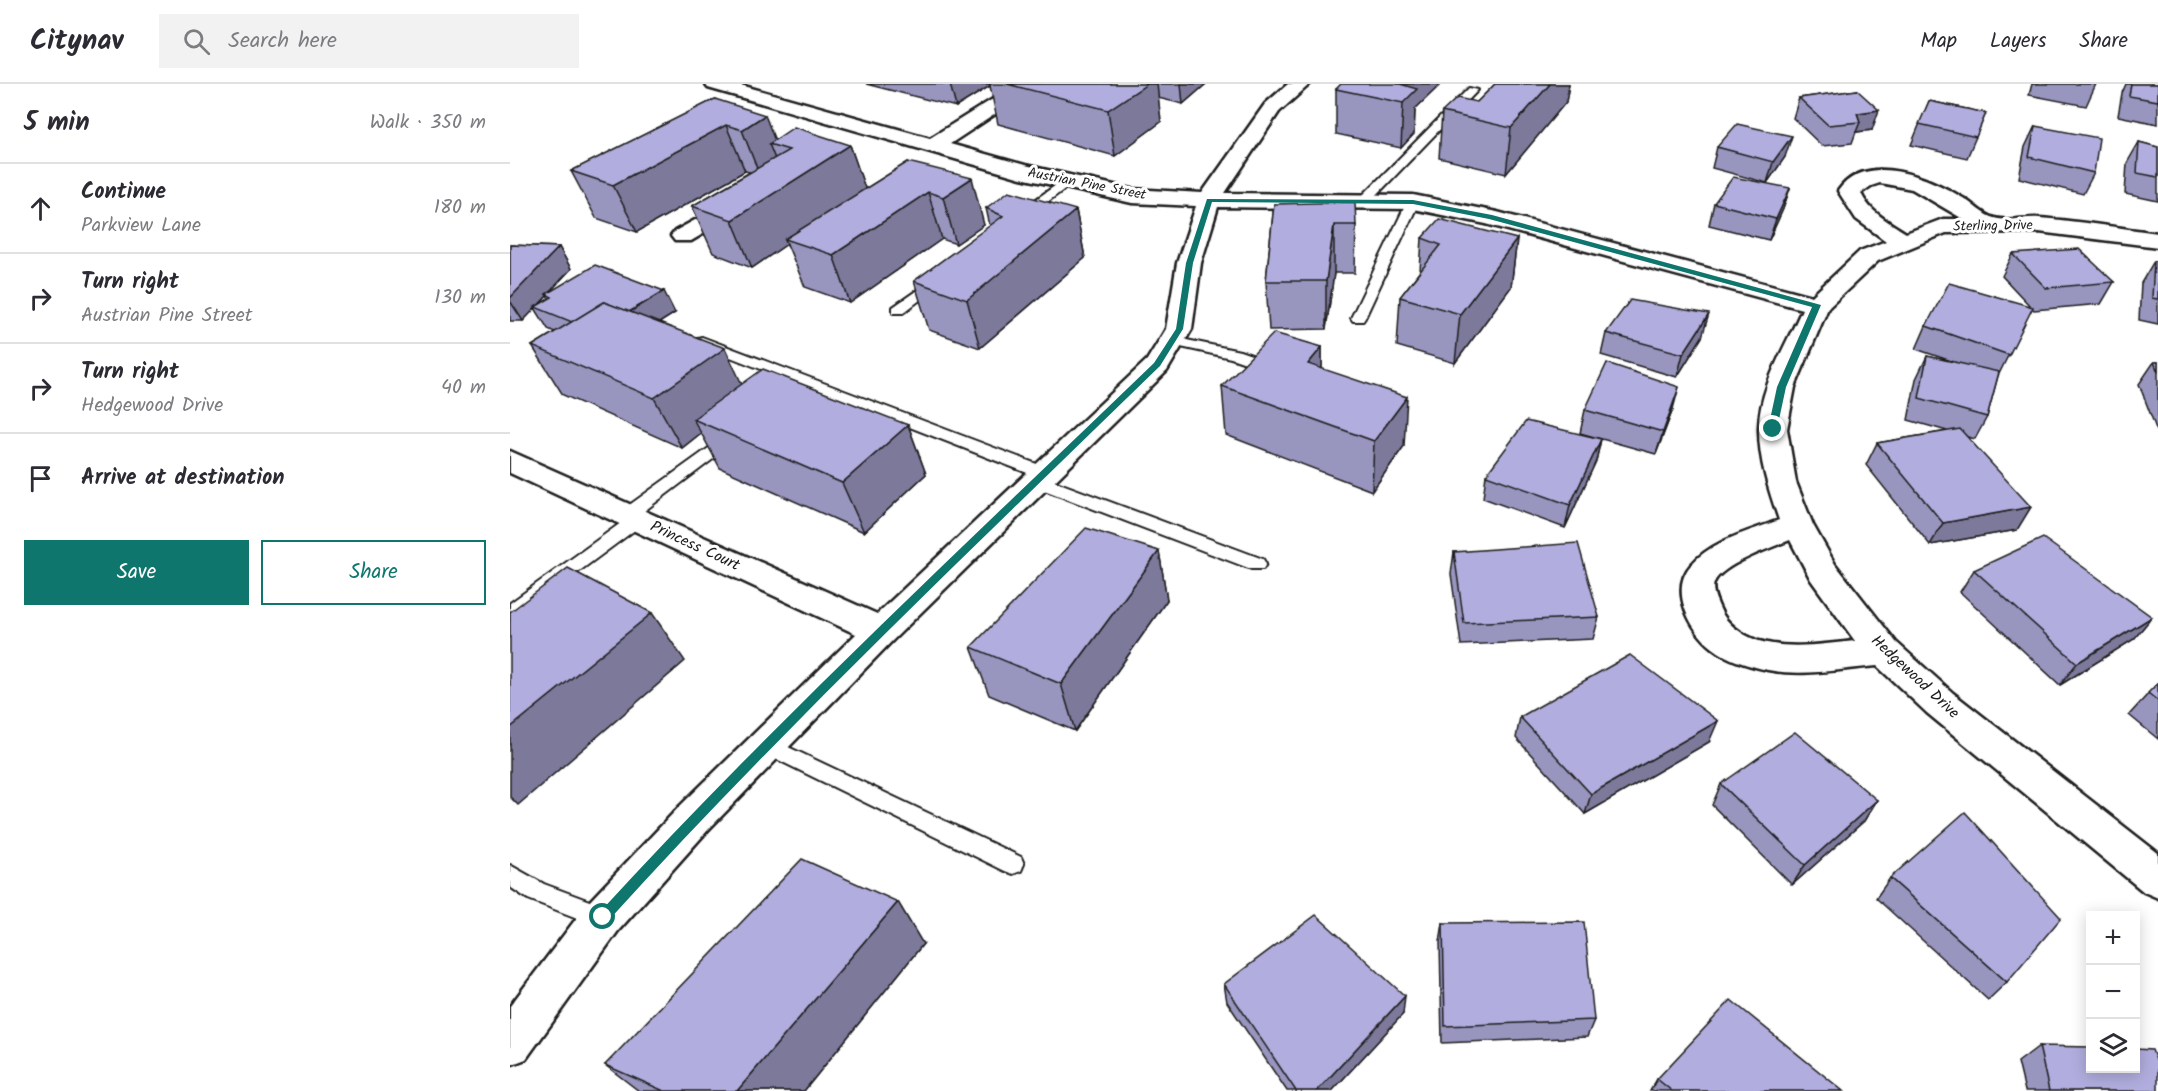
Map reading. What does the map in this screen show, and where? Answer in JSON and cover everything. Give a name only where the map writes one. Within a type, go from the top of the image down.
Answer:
[{"type":"street","name":"Austrian Pine Street","points":[[715,84],[1066,182],[1132,196],[1209,200],[1413,202],[1489,217],[1817,305]]},
{"type":"street","points":[[934,145],[1030,84]]},
{"type":"street","points":[[510,1043],[603,917],[694,818],[881,631],[1157,365],[1179,329],[1189,263],[1209,200],[1272,108],[1300,84]]},
{"type":"street","points":[[837,144],[867,126]]},
{"type":"street","points":[[1904,242],[1865,216],[1852,201],[1849,191],[1858,180],[1874,177],[1913,182],[1938,190],[1973,213],[1987,226]]},
{"type":"street","points":[[682,236],[759,191]]},
{"type":"street","name":"Sterling Drive","points":[[1817,305],[1869,256],[1943,226],[2039,225],[2158,240]]},
{"type":"street","name":"Hedgewood Drive","points":[[1817,305],[1782,387],[1773,429],[1781,482],[1797,525],[1823,572],[1851,612],[1884,652],[1940,703],[2129,853],[2158,879]]},
{"type":"street","name":"Princess Court","points":[[510,461],[881,631]]},
{"type":"street","points":[[1797,525],[1732,553],[1701,574],[1697,584],[1698,597],[1704,615],[1713,628],[1737,648],[1771,657],[1884,652]]},
{"type":"lane","points":[[1364,201],[1473,90]]},
{"type":"lane","points":[[1010,224],[1066,182]]},
{"type":"lane","points":[[1359,318],[1413,202]]},
{"type":"lane","points":[[898,310],[945,274]]},
{"type":"lane","points":[[682,333],[1257,564]]},
{"type":"lane","points":[[1172,341],[1235,354],[1292,374]]},
{"type":"lane","points":[[787,395],[806,381]]},
{"type":"lane","points":[[510,613],[740,430]]},
{"type":"lane","points":[[767,745],[1012,864]]},
{"type":"lane","points":[[510,875],[536,892],[603,917]]},
{"type":"building","points":[[1007,84],[1147,84],[1108,110]]},
{"type":"building","points":[[1341,84],[1400,84],[1417,89],[1403,103],[1336,89]]},
{"type":"building","points":[[1495,84],[1550,84],[1511,128],[1442,112],[1457,98],[1477,102]]},
{"type":"building","points":[[2131,84],[2158,84],[2158,101],[2129,96]]},
{"type":"building","points":[[1857,90],[1879,110],[1857,113],[1860,122],[1828,125],[1799,98]]},
{"type":"building","points":[[715,99],[765,115],[742,130],[726,125],[613,185],[571,171]]},
{"type":"building","points":[[1929,101],[1986,113],[1976,137],[1919,124]]},
{"type":"building","points":[[1737,124],[1792,136],[1773,162],[1717,147]]},
{"type":"building","points":[[2035,126],[2099,138],[2094,173],[2029,157]]},
{"type":"building","points":[[794,127],[850,145],[732,220],[692,206],[789,150],[769,144]]},
{"type":"building","points":[[2139,142],[2158,147],[2158,177],[2137,173]]},
{"type":"building","points":[[908,162],[972,178],[943,197],[928,192],[833,255],[785,239]]},
{"type":"building","points":[[1733,177],[1790,188],[1776,219],[1714,203]]},
{"type":"building","points":[[1009,191],[1076,210],[967,300],[914,281],[1003,216],[986,208]]},
{"type":"building","points":[[1355,202],[1356,225],[1334,225],[1326,281],[1266,281],[1274,204]]},
{"type":"building","points":[[1439,219],[1517,239],[1460,314],[1400,297],[1441,245],[1422,238]]},
{"type":"building","points":[[510,245],[559,247],[510,298]]},
{"type":"building","points":[[2079,249],[2114,282],[2046,288],[2013,254]]},
{"type":"building","points":[[2154,261],[2158,262],[2158,299],[2152,298]]},
{"type":"building","points":[[595,265],[664,291],[629,312],[604,302],[572,322],[535,307],[552,297],[546,294]]},
{"type":"building","points":[[1949,283],[2033,307],[2009,355],[1926,326]]},
{"type":"building","points":[[1630,300],[1709,314],[1683,354],[1606,333]]},
{"type":"building","points":[[604,302],[725,348],[654,398],[532,346]]},
{"type":"building","points":[[1274,333],[1322,347],[1308,364],[1407,397],[1374,441],[1222,386]]},
{"type":"building","points":[[1927,356],[1999,372],[1987,417],[1919,398]]},
{"type":"building","points":[[1607,363],[1679,387],[1663,432],[1585,410]]},
{"type":"building","points":[[763,369],[908,425],[842,483],[693,419]]},
{"type":"building","points":[[1526,421],[1601,439],[1570,505],[1486,475]]},
{"type":"building","points":[[1960,429],[2031,507],[1943,523],[1877,443]]},
{"type":"building","points":[[1086,528],[1159,551],[1061,684],[971,647]]},
{"type":"building","points":[[2043,538],[2152,617],[2077,663],[1974,570]]},
{"type":"building","points":[[1578,543],[1599,617],[1464,623],[1454,552]]},
{"type":"building","points":[[568,568],[652,613],[510,728],[510,612]]},
{"type":"building","points":[[1630,655],[1718,721],[1591,794],[1520,717]]},
{"type":"building","points":[[2158,683],[2158,701],[2148,693]]},
{"type":"building","points":[[1795,732],[1877,800],[1805,865],[1721,784]]},
{"type":"building","points":[[1965,812],[2061,918],[2007,982],[1890,878]]},
{"type":"building","points":[[802,859],[898,902],[737,1091],[664,1091],[605,1065]]},
{"type":"building","points":[[1316,915],[1405,996],[1317,1091],[1296,1091],[1224,984]]},
{"type":"building","points":[[1584,922],[1594,1020],[1445,1026],[1443,923]]},
{"type":"building","points":[[1731,1000],[1843,1091],[1672,1091],[1657,1079]]},
{"type":"building","points":[[2039,1046],[2086,1047],[2086,1073],[2140,1073],[2140,1049],[2152,1050],[2158,1065],[2158,1091],[2049,1091]]},
{"type":"route","points":[[603,917],[694,818],[881,631],[1157,365],[1179,329],[1189,263],[1209,200],[1413,202],[1489,217],[1817,305],[1782,387],[1773,429]]}]
